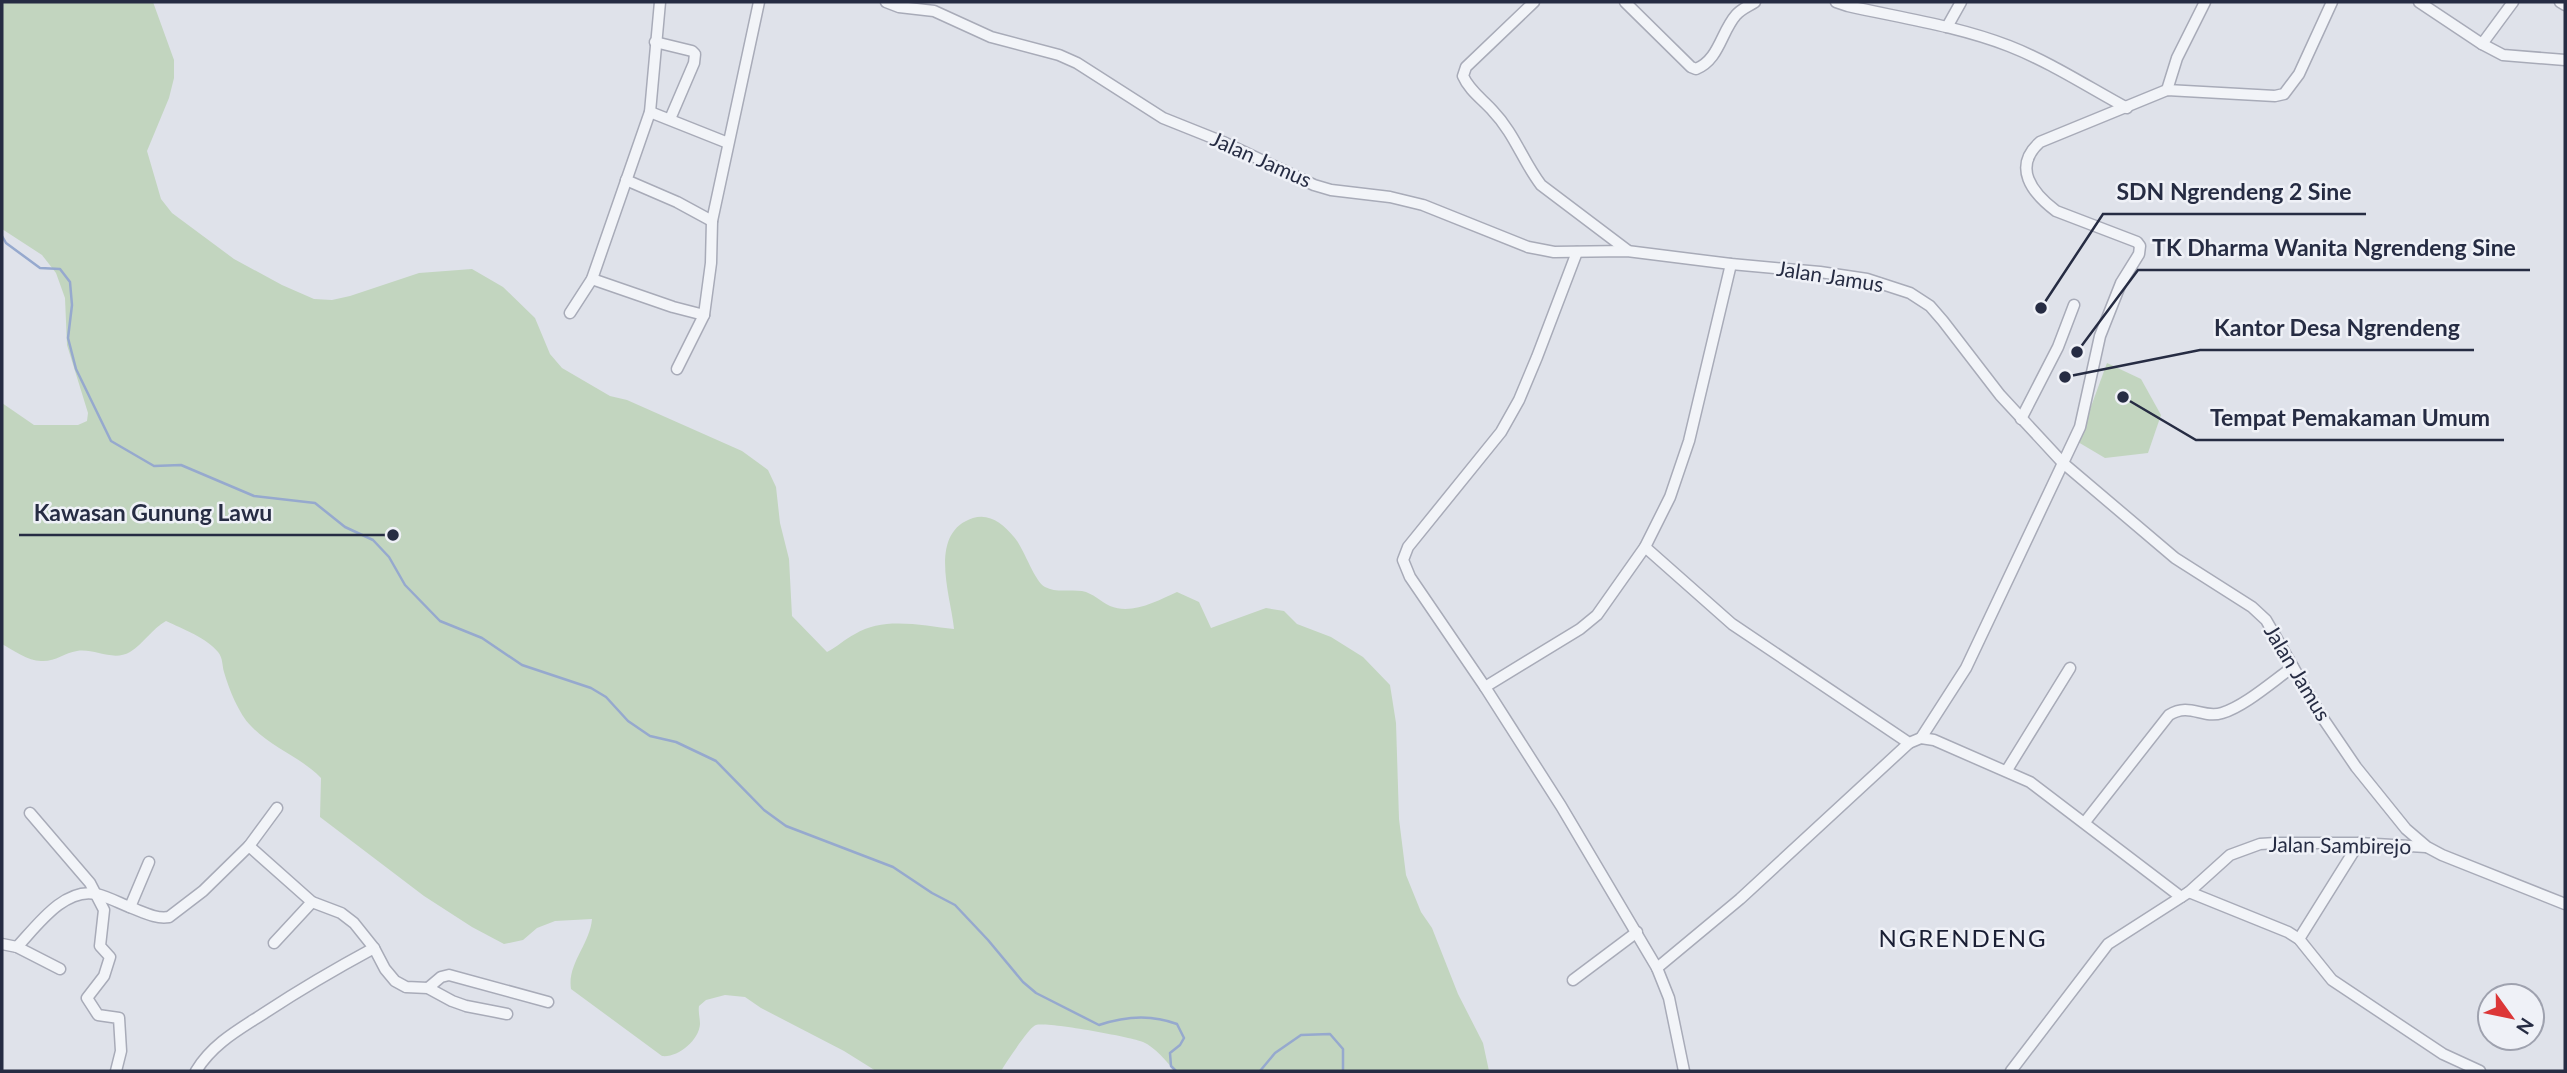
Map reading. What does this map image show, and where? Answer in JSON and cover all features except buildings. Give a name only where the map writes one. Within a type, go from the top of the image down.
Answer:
[{"type":"street","points":[[570,313],[592,279],[650,112],[660,2]]},
{"type":"street","points":[[677,369],[704,315],[711,263],[712,221],[759,2]]},
{"type":"street","name":"Jalan Jamus","points":[[887,2],[899,7],[934,11],[991,37],[1059,55],[1077,63],[1163,118],[1223,142],[1314,185],[1423,205],[1528,247],[1554,252],[1627,251],[1867,279],[1910,293],[1930,306],[2021,419],[2063,463],[2175,558],[2252,607],[2266,620],[2322,717],[2356,768],[2386,806],[2427,847],[2565,904]]},
{"type":"street","points":[[1534,2],[1466,67],[1463,76],[1467,85],[1506,125],[1541,185],[1627,251]]},
{"type":"street","points":[[1625,2],[1696,69],[1703,66],[1714,54],[1735,15],[1755,2]]},
{"type":"street","points":[[1836,2],[1948,27],[2027,54],[2127,108]]},
{"type":"street","points":[[1948,27],[1961,2]]},
{"type":"street","points":[[2168,90],[2177,58],[2205,2]]},
{"type":"street","points":[[1921,738],[1966,668],[2080,427],[2100,336],[2120,283],[2139,254],[2140,246],[2137,242],[2056,211],[2046,204],[2034,191],[2028,178],[2027,159],[2032,149],[2040,142],[2168,90],[2275,96],[2284,94],[2299,74],[2332,2]]},
{"type":"street","points":[[2419,2],[2503,55],[2565,60]]},
{"type":"street","points":[[2482,44],[2513,2]]},
{"type":"street","points":[[2560,2],[2565,5]]},
{"type":"street","points":[[655,42],[695,54],[694,63],[670,119]]},
{"type":"street","points":[[650,112],[728,143]]},
{"type":"street","points":[[626,180],[677,201],[712,221]]},
{"type":"street","points":[[1577,252],[1519,400],[1501,432],[1408,547],[1403,560],[1410,577],[1561,806],[1657,968],[1669,998],[1684,1071]]},
{"type":"street","points":[[1485,687],[1580,629],[1597,615],[1645,547],[1670,497],[1689,441],[1731,264]]},
{"type":"street","points":[[592,279],[704,315]]},
{"type":"street","points":[[2021,419],[2059,347],[2074,305]]},
{"type":"street","points":[[1645,547],[1732,624],[1909,743]]},
{"type":"street","points":[[2085,822],[2169,715],[2178,710],[2218,714],[2231,710],[2293,667]]},
{"type":"street","points":[[2007,770],[2070,668]]},
{"type":"street","points":[[1657,968],[1740,898],[1909,743],[1921,738],[1934,740],[2030,782],[2185,895],[2288,932],[2299,939],[2332,980],[2443,1054],[2480,1071]]},
{"type":"street","points":[[17,947],[61,904],[69,899],[94,893],[155,917],[169,917],[203,891],[248,846],[277,808]]},
{"type":"street","points":[[30,813],[80,870],[104,910],[100,946],[110,957],[104,976],[87,998],[98,1015],[119,1018],[121,1051],[116,1071]]},
{"type":"street","points":[[2299,939],[2359,842]]},
{"type":"street","name":"Jalan Sambirejo","points":[[2011,1071],[2108,944],[2185,895],[2230,855],[2252,846],[2276,843],[2359,842],[2427,847]]},
{"type":"street","points":[[248,846],[312,902],[341,913],[354,923],[395,981],[406,987],[428,988],[458,1004],[507,1014]]},
{"type":"street","points":[[130,907],[149,862]]},
{"type":"street","points":[[274,943],[312,902]]},
{"type":"street","points":[[1573,980],[1637,932]]},
{"type":"street","points":[[2,944],[17,947],[60,969]]},
{"type":"street","points":[[197,1071],[211,1051],[228,1035],[305,986],[374,948]]},
{"type":"street","points":[[428,988],[441,977],[449,975],[548,1002]]},
{"type":"green space","points":[[2,2],[153,2],[174,60],[174,78],[169,98],[147,151],[161,199],[172,213],[234,259],[314,299],[332,300],[419,273],[472,269],[503,287],[535,318],[550,354],[562,368],[610,396],[627,400],[742,451],[768,470],[776,487],[780,523],[789,559],[792,616],[827,652],[866,628],[878,625],[904,624],[954,629],[945,567],[946,551],[950,537],[959,526],[973,518],[985,517],[1001,524],[1010,532],[1041,584],[1049,589],[1082,591],[1110,606],[1127,609],[1144,606],[1177,592],[1199,602],[1211,628],[1266,608],[1284,611],[1297,624],[1331,637],[1363,657],[1390,685],[1396,723],[1399,819],[1406,875],[1421,912],[1432,928],[1458,994],[1483,1043],[1489,1071],[1175,1071],[1143,1042],[1089,1030],[1036,1025],[1018,1045],[1001,1071],[876,1071],[745,997],[725,995],[706,1000],[699,1006],[699,1030],[686,1047],[674,1054],[662,1056],[571,989],[572,971],[592,919],[555,921],[537,928],[523,940],[504,944],[424,896],[320,817],[321,778],[305,764],[259,734],[247,721],[232,693],[220,654],[201,638],[166,621],[135,649],[124,655],[77,651],[46,661],[36,661],[2,644],[2,403],[34,425],[78,425],[87,421],[88,413],[67,345],[65,298],[56,273],[42,255],[2,229]]},
{"type":"green space","points":[[2107,363],[2141,379],[2161,415],[2148,453],[2105,458],[2078,442]]},
{"type":"waterway","points":[[2,236],[6,243],[40,268],[60,269],[70,282],[72,305],[68,338],[76,369],[111,441],[154,466],[181,465],[254,496],[315,503],[345,527],[373,540],[389,557],[405,585],[440,621],[482,638],[522,665],[591,688],[606,697],[628,721],[650,736],[676,742],[716,761],[764,810],[786,826],[893,867],[955,905],[1023,982],[1036,993],[1099,1025],[1138,1017],[1177,1024],[1184,1038],[1170,1053],[1171,1066],[1176,1071]]},
{"type":"waterway","points":[[1260,1071],[1275,1053],[1301,1035],[1330,1034],[1343,1049],[1343,1071]]},
{"type":"place","name":"SDN Ngrendeng 2 Sine","points":[[2041,308]]},
{"type":"place","name":"TK Dharma Wanita Ngrendeng Sine","points":[[2077,352]]},
{"type":"place","name":"Kantor Desa Ngrendeng","points":[[2065,377]]},
{"type":"place","name":"Tempat Pemakaman Umum","points":[[2123,397]]},
{"type":"place","name":"Kawasan Gunung Lawu","points":[[393,535]]},
{"type":"district","name":"NGRENDENG","points":[[1963,939]]}]
